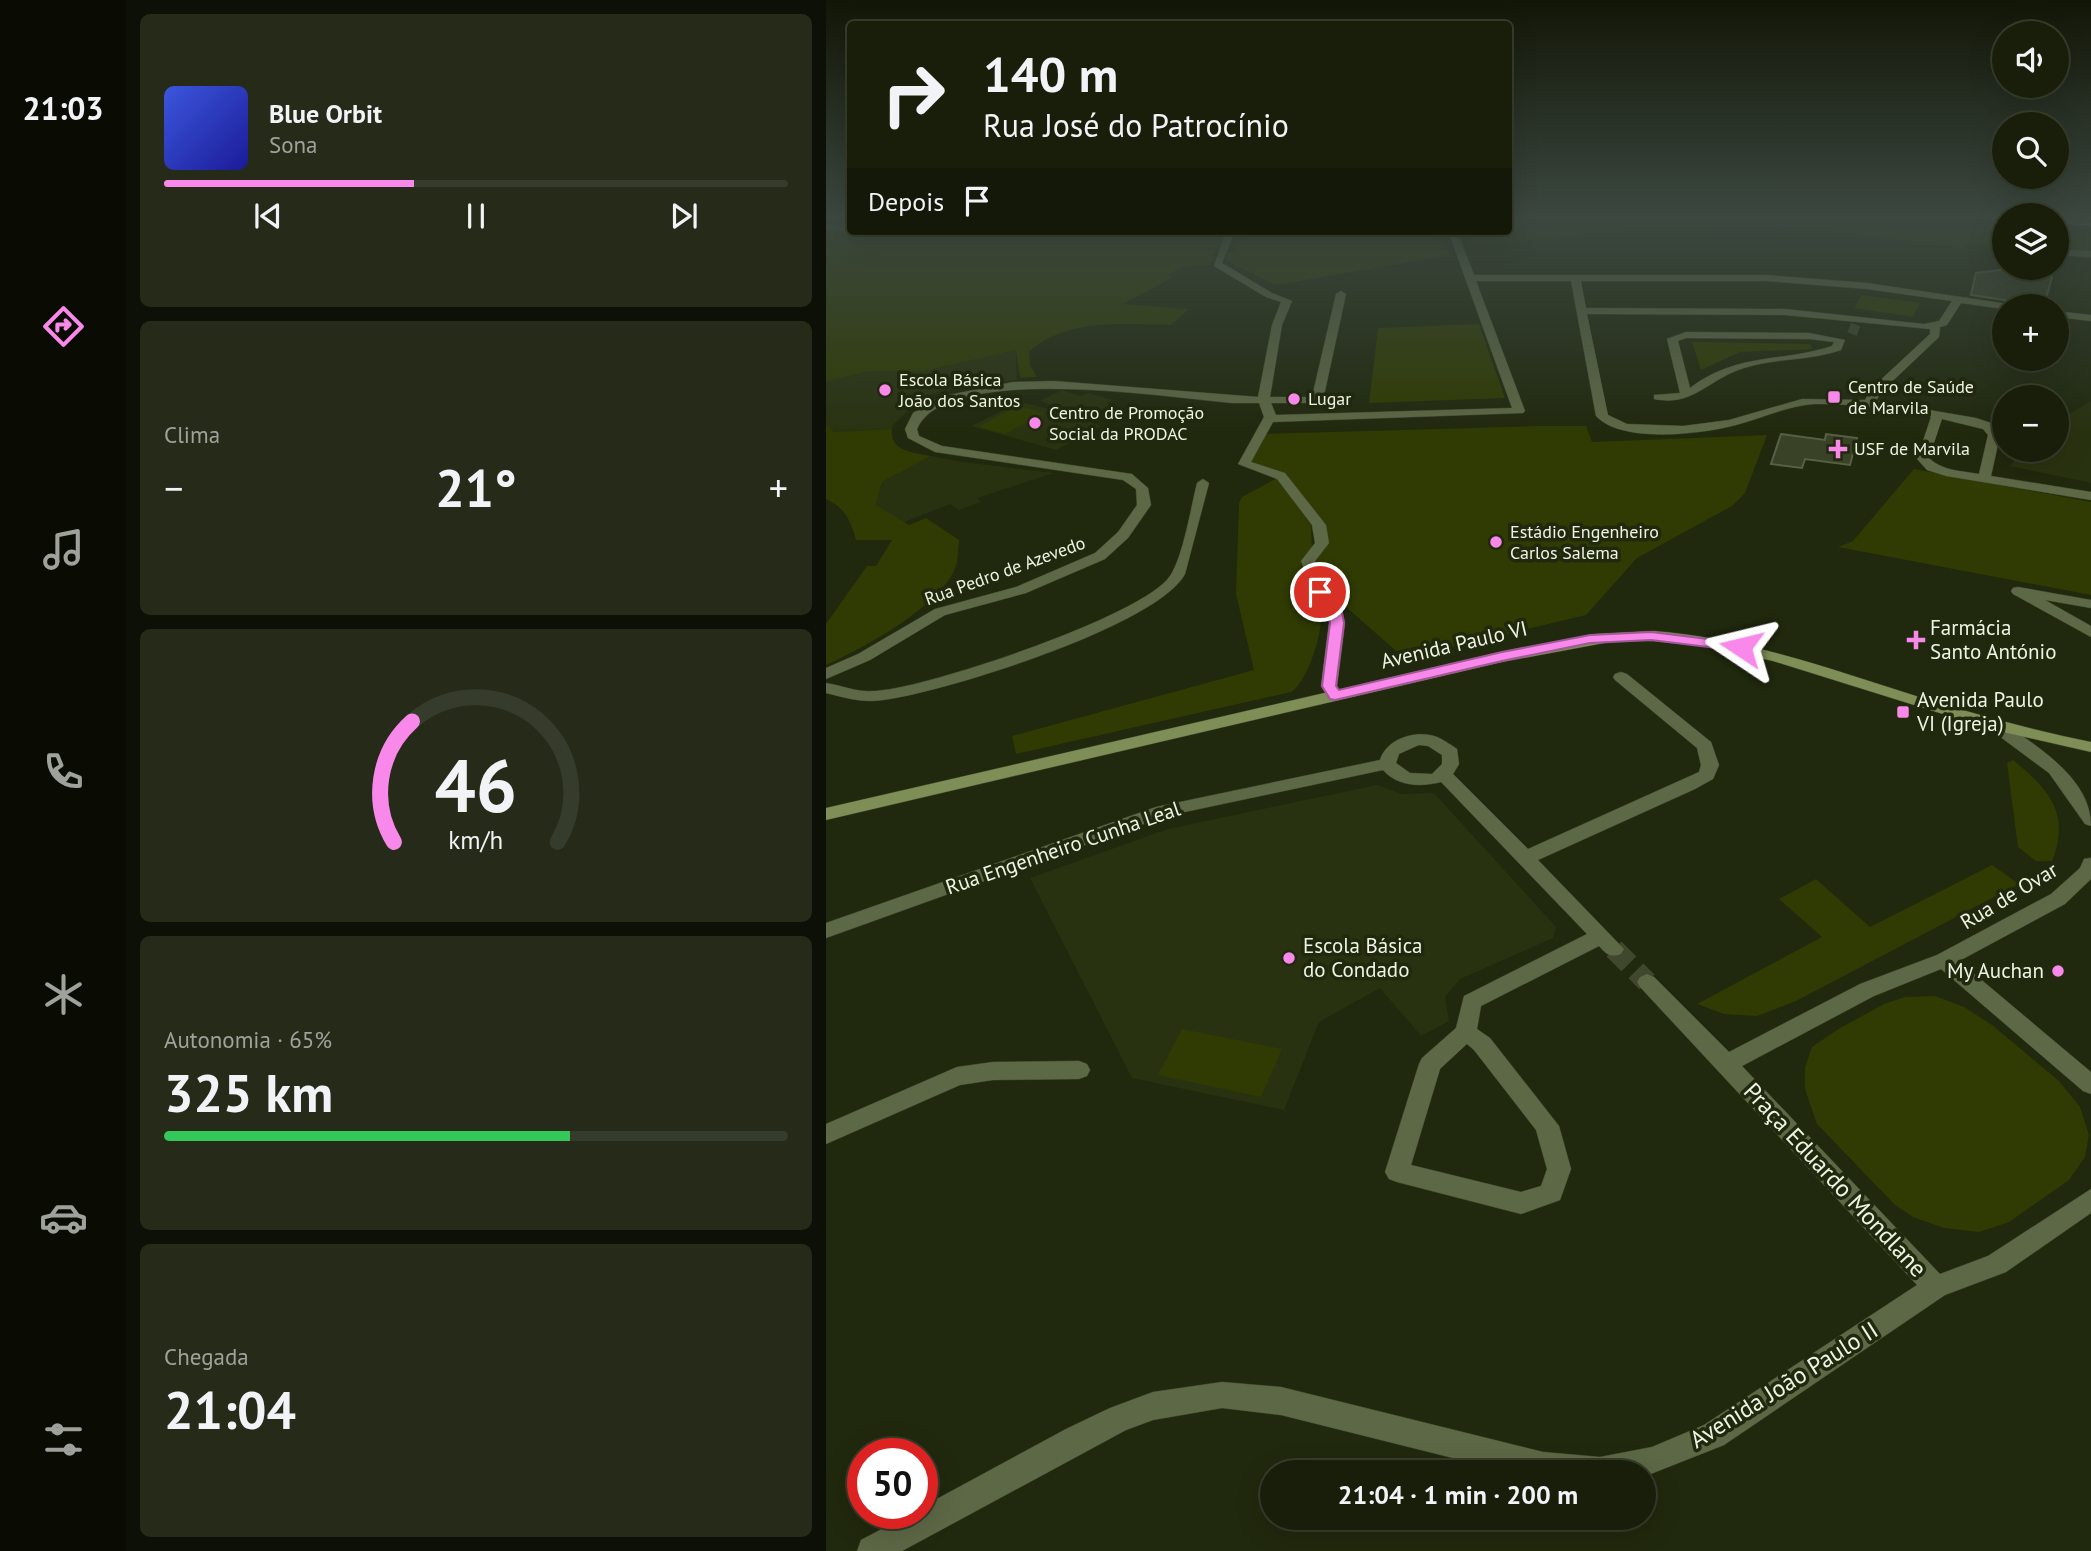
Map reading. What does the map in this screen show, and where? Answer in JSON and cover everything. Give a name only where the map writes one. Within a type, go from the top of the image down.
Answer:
[{"type":"main road","name":"Avenida Paulo VI","points":[[826,814],[1574,642],[1651,636],[1712,641],[1749,649],[1997,726],[2091,747]]},
{"type":"street","points":[[1263,291],[1287,301],[1277,325],[1264,401],[1270,409],[1270,419],[1259,433],[1244,464],[1281,476],[1319,525],[1322,543],[1308,561],[1320,592],[1334,602],[1337,623],[1329,686],[1335,696]]},
{"type":"street","points":[[1270,419],[1519,411],[1474,291]]},
{"type":"street","points":[[1578,291],[1602,416],[1611,424],[1630,429],[1697,428],[1728,424],[1799,402],[1835,401],[1868,405],[1979,423],[1993,432],[1984,478]]},
{"type":"street","points":[[1898,291],[1992,304]]},
{"type":"street","points":[[1264,401],[1317,400],[1341,294]]},
{"type":"street","points":[[1582,311],[1785,312],[1917,327],[1942,323],[1958,300]]},
{"type":"street","points":[[2069,315],[2091,318]]},
{"type":"street","points":[[1868,405],[1876,390],[1935,335],[1936,326]]},
{"type":"street","points":[[1686,396],[1672,339],[1686,335],[1809,336],[1840,340],[1852,336]]},
{"type":"street","points":[[1658,397],[1686,396],[1711,377],[1733,368],[1760,360],[1816,355],[1837,348],[1840,340]]},
{"type":"street","name":"Rua Pedro de Azevedo","points":[[826,674],[864,657],[940,612],[1021,590],[1100,556],[1123,535],[1144,505],[1142,488],[1127,477],[958,453],[914,439],[911,429],[917,415],[929,406],[943,399],[1020,384],[1054,384],[1264,401]]},
{"type":"street","points":[[1937,416],[1923,459],[1925,462],[1946,472],[2091,496]]},
{"type":"street","points":[[826,688],[840,690],[855,697],[924,688],[998,665],[1121,616],[1160,594],[1178,579],[1203,483]]},
{"type":"street","points":[[2091,604],[2018,591],[2091,632]]},
{"type":"street","points":[[1527,857],[1707,775],[1710,765],[1706,746],[1621,677]]},
{"type":"street","points":[[1997,726],[2055,769],[2091,820]]},
{"type":"street","points":[[1419,740],[1432,741],[1451,753],[1452,761],[1443,774],[1428,780],[1401,778],[1391,771],[1387,757],[1397,746],[1419,740]]},
{"type":"street","name":"Rua Engenheiro Cunha Leal","points":[[826,931],[1162,811],[1387,764]]},
{"type":"street","points":[[1443,774],[1608,942],[1471,1002],[1466,1032],[1430,1063],[1397,1172],[1521,1203],[1551,1193],[1559,1169],[1547,1126],[1482,1044],[1466,1032]]},
{"type":"street","name":"Rua de Ovar","points":[[1944,960],[2059,899],[2088,871],[2091,864]]},
{"type":"street","points":[[1944,960],[2091,1085]]},
{"type":"street","name":"Praça Eduardo Mondlane","points":[[1726,1064],[1867,990],[1944,960]]},
{"type":"street","name":"Praça Eduardo Mondlane","points":[[1647,982],[1936,1287],[1997,1264],[2091,1200]]},
{"type":"street","points":[[826,1134],[957,1076],[993,1071],[1079,1070]]},
{"type":"street","name":"Avenida João Paulo II","points":[[872,1551],[1076,1439],[1120,1418],[1153,1406],[1222,1395],[1281,1401],[1542,1466],[1600,1471],[1652,1461],[1714,1435],[1936,1287]]},
{"type":"shaded area","points":[[826,291],[1147,291],[1123,304],[1189,309],[1171,325],[1096,325],[1060,333],[1029,352],[1030,365],[1037,377],[1020,378],[1016,350],[925,371],[870,371],[826,382]]},
{"type":"shaded area","points":[[1862,295],[1920,303],[1913,317],[1854,308]]},
{"type":"shaded area","points":[[1479,324],[1505,398],[1369,403],[1378,328]]},
{"type":"shaded area","points":[[1692,342],[1810,344],[1813,349],[1740,352],[1701,370]]},
{"type":"shaded area","name":"Escola Básica João dos Santos","points":[[1016,350],[1017,380],[940,391],[918,402],[892,429],[834,432],[826,424],[826,382],[870,371],[925,371]]},
{"type":"shaded area","name":"Centro de Promoção Social da PRODAC","points":[[1062,390],[1081,396],[1088,393],[1113,400],[1106,403],[1110,405],[1082,419],[1101,426],[1056,450],[971,426],[1014,405],[1026,403],[1053,410],[1058,407],[1040,401]]},
{"type":"shaded area","points":[[2091,401],[2091,483],[2010,466],[2013,462],[2069,462],[2069,414]]},
{"type":"shaded area","points":[[1017,406],[1044,413],[1005,434],[978,427]]},
{"type":"shaded area","points":[[826,424],[834,432],[892,429],[894,442],[904,450],[931,456],[882,482],[876,505],[909,525],[926,518],[959,540],[957,562],[950,578],[938,593],[902,623],[826,665],[826,624],[867,566],[876,566],[892,540],[856,540],[846,515],[826,499]]},
{"type":"shaded area","name":"Estádio Engenheiro Carlos Salema","points":[[1586,426],[1592,442],[1767,435],[1745,493],[1732,506],[1637,558],[1586,615],[1404,658],[1328,591],[1313,560],[1328,543],[1327,530],[1285,478],[1249,464],[1263,434]]},
{"type":"shaded area","points":[[931,456],[1054,473],[977,498],[981,502],[959,510],[950,504],[904,522],[876,506],[882,482]]},
{"type":"shaded area","points":[[1914,469],[2091,502],[2091,595],[1838,547],[1853,541]]},
{"type":"shaded area","points":[[1277,478],[1311,525],[1312,548],[1301,566],[1321,606],[1316,647],[1298,686],[1291,692],[1016,754],[1012,736],[1254,670],[1236,594],[1239,503],[1242,497]]},
{"type":"shaded area","points":[[2013,760],[2046,792],[2058,816],[2057,844],[2052,861],[2036,861],[2018,847],[2007,763]]},
{"type":"shaded area","name":"Escola Básica do Condado","points":[[1377,785],[1402,794],[1434,793],[1556,927],[1553,938],[1460,979],[1445,997],[1449,1021],[1421,1036],[1380,988],[1319,1022],[1284,1110],[1132,1078],[1030,878],[1168,829]]},
{"type":"shaded area","points":[[1992,865],[2019,884],[1796,1001],[1757,1016],[1724,1014],[1697,1004],[1822,937],[1779,899],[1816,879],[1870,927]]},
{"type":"shaded area","points":[[1935,996],[1964,1007],[1992,1025],[2059,1081],[2080,1107],[2089,1135],[2085,1157],[2069,1180],[2009,1222],[1979,1232],[1944,1228],[1913,1217],[1895,1205],[1817,1124],[1805,1089],[1805,1067],[1812,1047],[1884,1004],[1905,997]]},
{"type":"shaded area","points":[[1182,1029],[1282,1049],[1261,1097],[1158,1075]]},
{"type":"building","points":[[1972,291],[2048,291],[2047,294],[1992,294],[1992,298],[1971,295]]},
{"type":"building","name":"USF de Marvila","points":[[1781,434],[1825,440],[1826,434],[1857,438],[1850,465],[1805,459],[1802,468],[1771,464]]},
{"type":"tunnel","points":[[1852,334],[1856,324]]},
{"type":"tunnel","points":[[1614,949],[1647,982]]},
{"type":"place","name":"Escola Básica João dos Santos","points":[[885,390]]},
{"type":"place","name":"Centro de Saúde de Marvila","points":[[1834,397]]},
{"type":"place","name":"Lugar","points":[[1294,399]]},
{"type":"place","name":"Centro de Promoção Social da PRODAC","points":[[1035,423]]},
{"type":"place","name":"USF de Marvila","points":[[1838,449]]},
{"type":"place","name":"Estádio Engenheiro Carlos Salema","points":[[1496,542]]},
{"type":"place","name":"Farmácia Santo António","points":[[1916,640]]},
{"type":"place","name":"Avenida Paulo VI (Igreja)","points":[[1903,712]]},
{"type":"place","name":"Escola Básica do Condado","points":[[1289,958]]},
{"type":"place","name":"My Auchan","points":[[2058,971]]},
{"type":"route","points":[[1320,592],[1334,602],[1337,623],[1329,686],[1335,696],[1590,639],[1651,636],[1712,641],[1741,647]]}]
